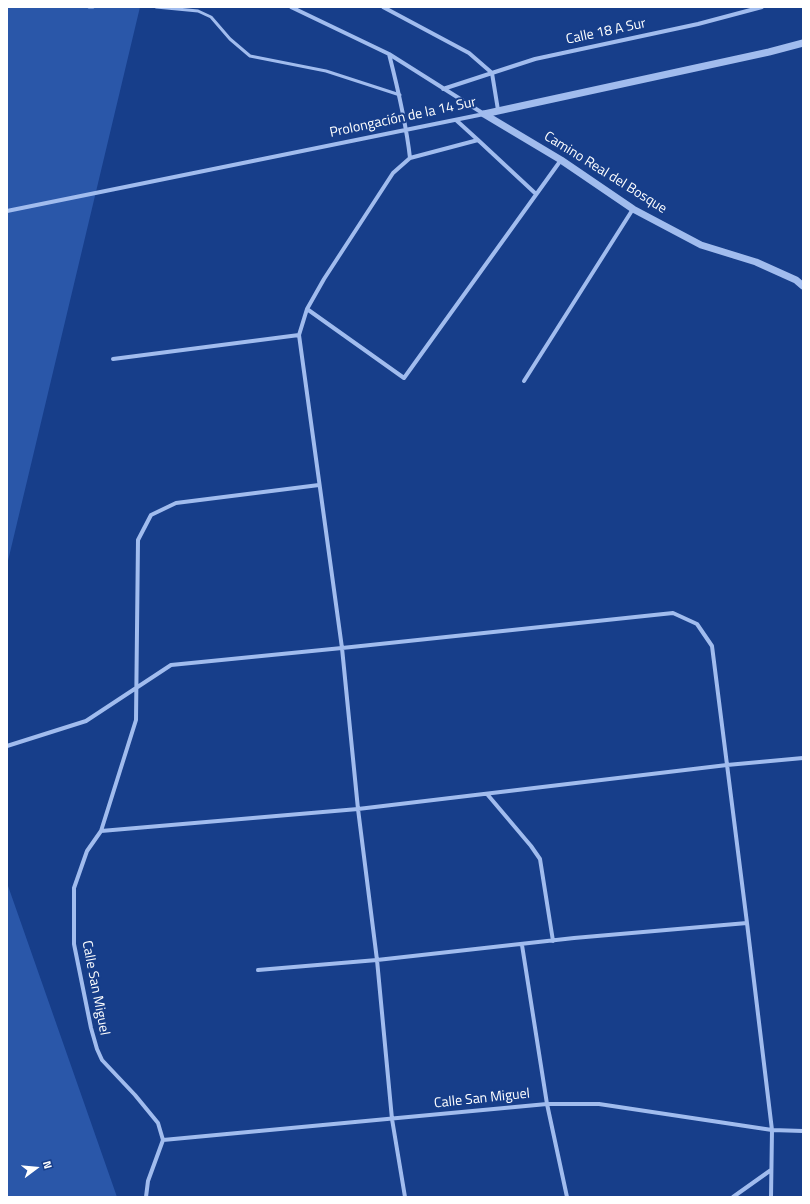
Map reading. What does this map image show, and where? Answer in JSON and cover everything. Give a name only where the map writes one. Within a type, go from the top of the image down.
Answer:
[{"type":"street","points":[[291,7],[389,54],[484,114]]},
{"type":"street","points":[[383,7],[469,53],[492,74],[498,110]]},
{"type":"street","name":"Calle 18 A Sur","points":[[443,89],[535,59],[698,24],[762,7]]},
{"type":"street","name":"Prolongación de la 14 Sur","points":[[7,211],[407,131],[769,52],[803,43]]},
{"type":"street","points":[[389,54],[400,95],[407,131],[410,158]]},
{"type":"street","name":"Camino Real del Bosque","points":[[484,114],[561,160],[633,209],[701,245],[756,262],[796,280],[803,286]]},
{"type":"street","points":[[456,120],[536,194]]},
{"type":"street","points":[[405,1197],[392,1119],[377,960],[358,809],[342,648],[299,335],[306,309],[393,173],[410,158],[478,140]]},
{"type":"street","points":[[306,309],[404,378],[561,160]]},
{"type":"street","points":[[524,381],[633,209]]},
{"type":"street","points":[[113,359],[299,335]]},
{"type":"street","name":"Calle San Miguel","points":[[319,485],[176,503],[151,516],[138,540],[136,720],[101,831],[87,851],[74,888],[74,944],[91,1028],[102,1060],[135,1095],[158,1123],[163,1140],[547,1104],[599,1104],[772,1130],[803,1131]]},
{"type":"street","points":[[7,746],[86,721],[170,665],[673,613],[697,624],[712,646],[772,1130],[771,1197]]},
{"type":"street","points":[[101,831],[358,809],[727,765],[803,758]]},
{"type":"street","points":[[487,794],[531,846],[540,859],[554,941]]},
{"type":"street","points":[[258,970],[377,960],[554,941],[747,923]]},
{"type":"street","points":[[522,945],[547,1104],[567,1197]]},
{"type":"street","points":[[146,1197],[148,1181],[163,1140]]},
{"type":"street","points":[[733,1197],[771,1170]]},
{"type":"lane","points":[[156,7],[198,11],[211,17],[230,39],[250,56],[326,71],[400,95]]},
{"type":"shaded area","points":[[7,7],[140,7],[7,565]]},
{"type":"shaded area","points":[[7,883],[117,1197],[7,1197]]}]
